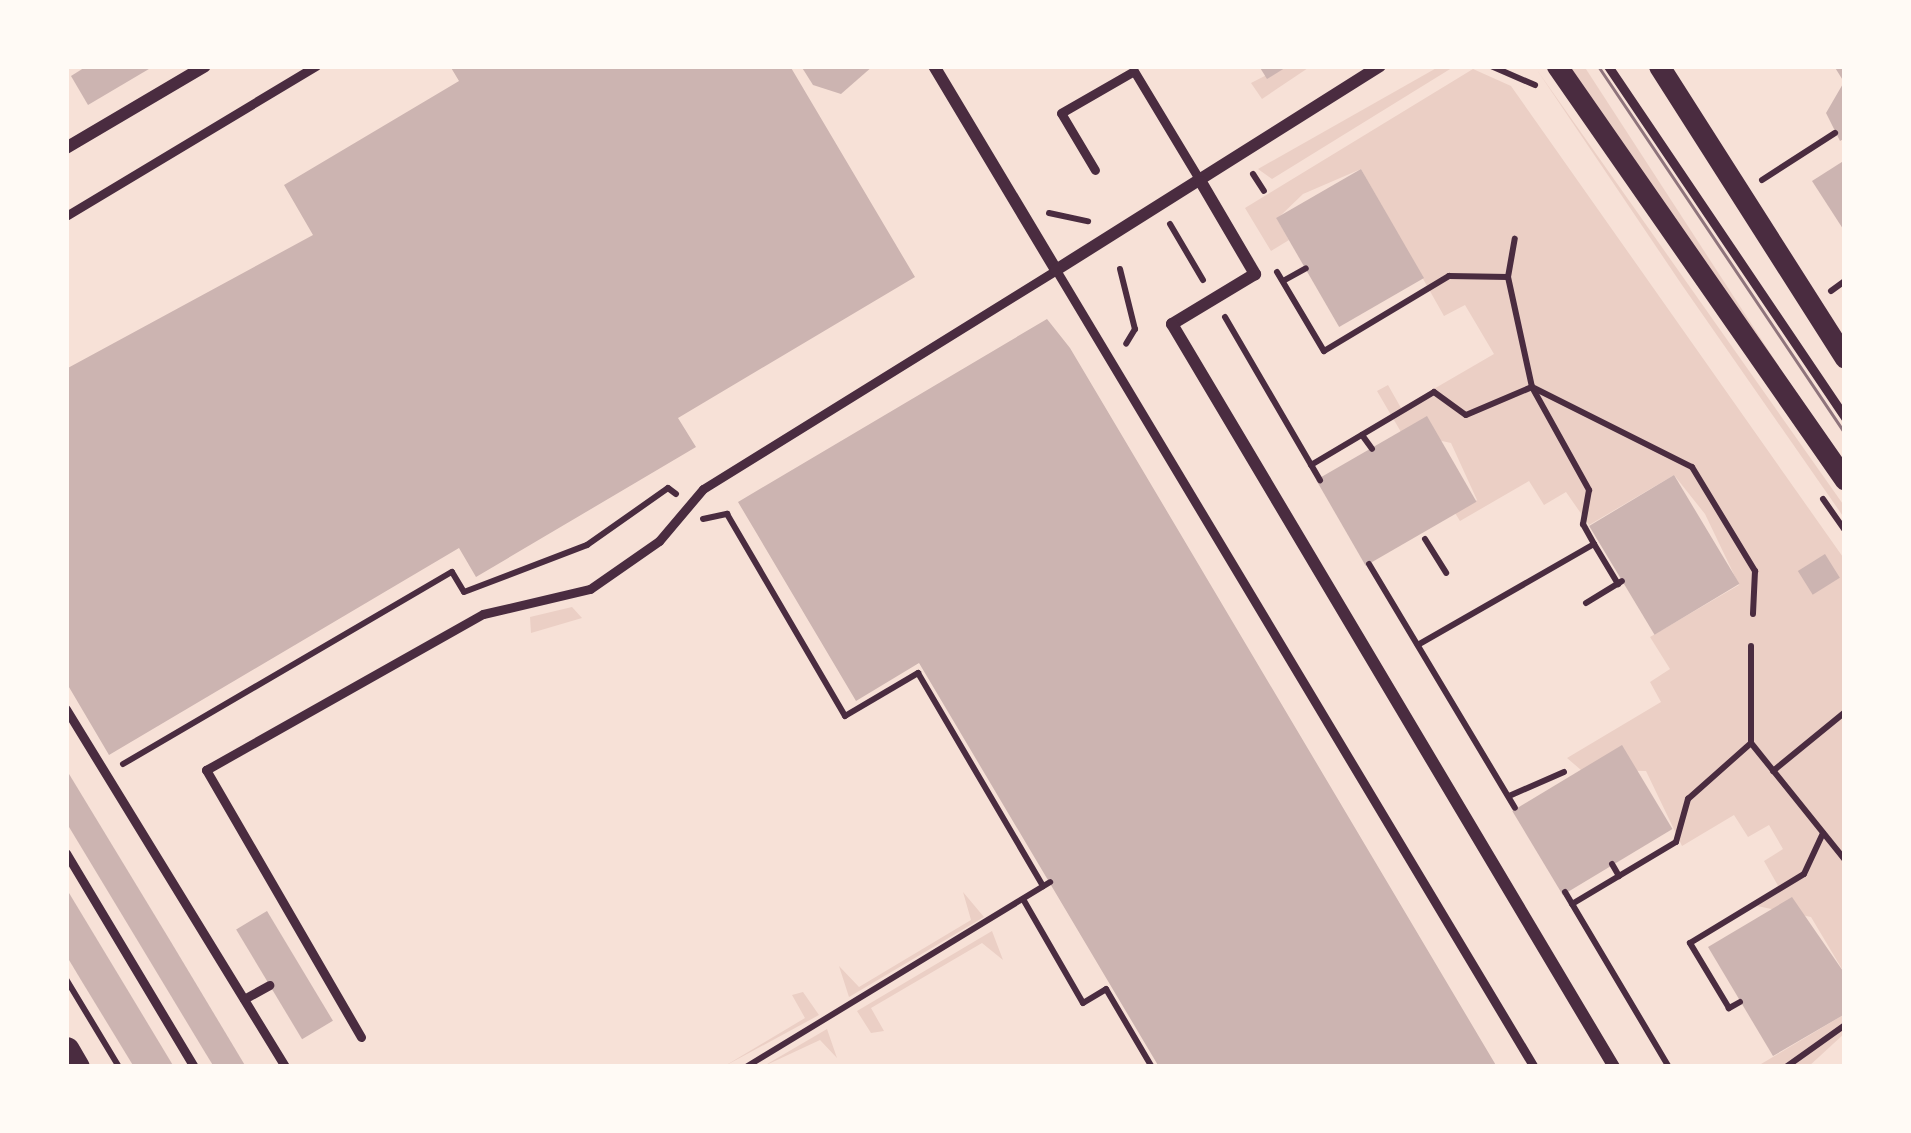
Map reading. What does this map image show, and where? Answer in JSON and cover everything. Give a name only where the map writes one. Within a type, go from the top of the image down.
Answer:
[{"type":"main road","points":[[66,1050],[76,1067]]},
{"type":"street","points":[[934,66],[1056,270],[1380,66]]},
{"type":"street","points":[[1557,66],[1845,480]]},
{"type":"street","points":[[1659,66],[1845,358]]},
{"type":"street","points":[[67,145],[201,67]]},
{"type":"street","points":[[1201,182],[1256,274],[1172,324],[1614,1067]]},
{"type":"lane","points":[[66,217],[316,66]]},
{"type":"lane","points":[[1608,66],[1845,418]]},
{"type":"lane","points":[[1095,170],[1061,113],[1134,70],[1201,182]]},
{"type":"lane","points":[[361,1037],[206,770],[483,614],[590,589],[659,541],[687,504],[1056,270],[1114,351],[1534,1067]]},
{"type":"lane","points":[[66,709],[285,1067]]},
{"type":"lane","points":[[66,854],[194,1067]]},
{"type":"lane","points":[[300,966],[315,957]]},
{"type":"lane","points":[[244,999],[269,985]]},
{"type":"path","points":[[1491,66],[1538,86]]},
{"type":"path","points":[[1754,186],[1835,133]]},
{"type":"path","points":[[1160,207],[1320,480]]},
{"type":"path","points":[[1515,239],[1508,277],[1532,387],[1588,490],[1583,524],[1620,582],[1586,603]]},
{"type":"path","points":[[1272,264],[1324,351],[1449,276],[1508,277]]},
{"type":"path","points":[[1282,281],[1306,268]]},
{"type":"path","points":[[1114,351],[1135,329],[1120,269]]},
{"type":"path","points":[[1311,465],[1434,392],[1466,415],[1532,387],[1692,467],[1755,572],[1753,614]]},
{"type":"path","points":[[1363,435],[1372,449]]},
{"type":"path","points":[[105,774],[452,572],[464,592],[587,545],[668,488],[709,524],[727,514],[845,716],[918,673],[1046,884],[746,1067]]},
{"type":"path","points":[[1425,539],[1446,573]]},
{"type":"path","points":[[1418,645],[1594,544]]},
{"type":"path","points":[[1369,564],[1515,808]]},
{"type":"path","points":[[1751,646],[1751,743],[1845,860]]},
{"type":"path","points":[[1773,770],[1845,712]]},
{"type":"path","points":[[1572,904],[1676,842],[1688,799],[1751,743]]},
{"type":"path","points":[[1508,796],[1564,772]]},
{"type":"path","points":[[1740,1001],[1729,1008],[1690,943],[1804,874],[1823,832]]},
{"type":"path","points":[[1612,864],[1619,876]]},
{"type":"path","points":[[1565,892],[1669,1067]]},
{"type":"path","points":[[1022,898],[1084,1003],[1106,989],[1152,1067]]},
{"type":"path","points":[[66,979],[119,1067]]},
{"type":"path","points":[[1786,1067],[1845,1025]]},
{"type":"shaded area","points":[[1284,66],[1311,66],[1262,99],[1251,83]]},
{"type":"shaded area","points":[[1440,66],[1455,66],[1272,179],[1258,169]]},
{"type":"shaded area","points":[[1569,66],[1584,66],[1845,468]]},
{"type":"shaded area","points":[[1473,69],[1511,86],[1845,560],[1845,974],[1811,917],[1757,906],[1781,891],[1764,861],[1783,849],[1769,825],[1748,837],[1734,815],[1682,846],[1646,771],[1581,770],[1567,758],[1661,702],[1650,682],[1670,669],[1650,637],[1739,585],[1705,514],[1674,475],[1589,525],[1566,492],[1544,505],[1529,481],[1460,521],[1455,513],[1477,500],[1451,443],[1401,432],[1377,391],[1388,385],[1401,408],[1494,354],[1465,305],[1444,316],[1361,169],[1303,194],[1277,219],[1289,240],[1271,251],[1245,208]]},
{"type":"shaded area","points":[[1537,70],[1845,507],[1845,519],[1682,285]]},
{"type":"shaded area","points":[[572,607],[582,618],[531,633],[530,617]]},
{"type":"shaded area","points":[[963,892],[984,917],[849,997],[839,966],[859,987],[971,920]]},
{"type":"shaded area","points":[[992,931],[1003,960],[982,943],[871,1008],[884,1031],[871,1033],[857,1011]]},
{"type":"shaded area","points":[[803,992],[819,1015],[723,1067],[805,1018],[792,995]]},
{"type":"shaded area","points":[[1845,1014],[1845,1033],[1808,1067],[1756,1067]]},
{"type":"shaded area","points":[[827,1029],[837,1058],[820,1040],[762,1067]]},
{"type":"building","points":[[87,66],[154,66],[88,105],[71,76]]},
{"type":"building","points":[[450,66],[790,66],[915,277],[678,418],[696,447],[476,577],[459,548],[109,755],[66,682],[66,369],[313,235],[284,185],[459,81]]},
{"type":"building","points":[[801,66],[873,66],[841,94],[813,85]]},
{"type":"building","points":[[1259,66],[1288,66],[1267,79]]},
{"type":"building","points":[[1834,66],[1845,66],[1845,138],[1840,141],[1826,113],[1844,82]]},
{"type":"building","points":[[1845,160],[1845,232],[1812,181]]},
{"type":"building","points":[[1361,169],[1424,278],[1339,327],[1276,218]]},
{"type":"building","points":[[1047,319],[1070,348],[1497,1067],[1159,1067],[919,663],[856,701],[738,502]]},
{"type":"building","points":[[1427,416],[1476,502],[1366,566],[1316,480]]},
{"type":"building","points":[[1674,475],[1739,584],[1655,635],[1589,526]]},
{"type":"building","points":[[1825,554],[1840,578],[1813,595],[1798,571]]},
{"type":"building","points":[[1622,745],[1672,829],[1563,895],[1512,811]]},
{"type":"building","points":[[66,769],[246,1067],[214,1067],[206,1054],[66,822]]},
{"type":"building","points":[[66,888],[174,1067],[134,1067],[81,980],[66,955]]},
{"type":"building","points":[[1792,897],[1845,974],[1845,1014],[1773,1056],[1708,947]]},
{"type":"building","points":[[267,911],[333,1021],[302,1039],[236,930]]},
{"type":"tram line","points":[[1598,66],[1845,433]]}]
